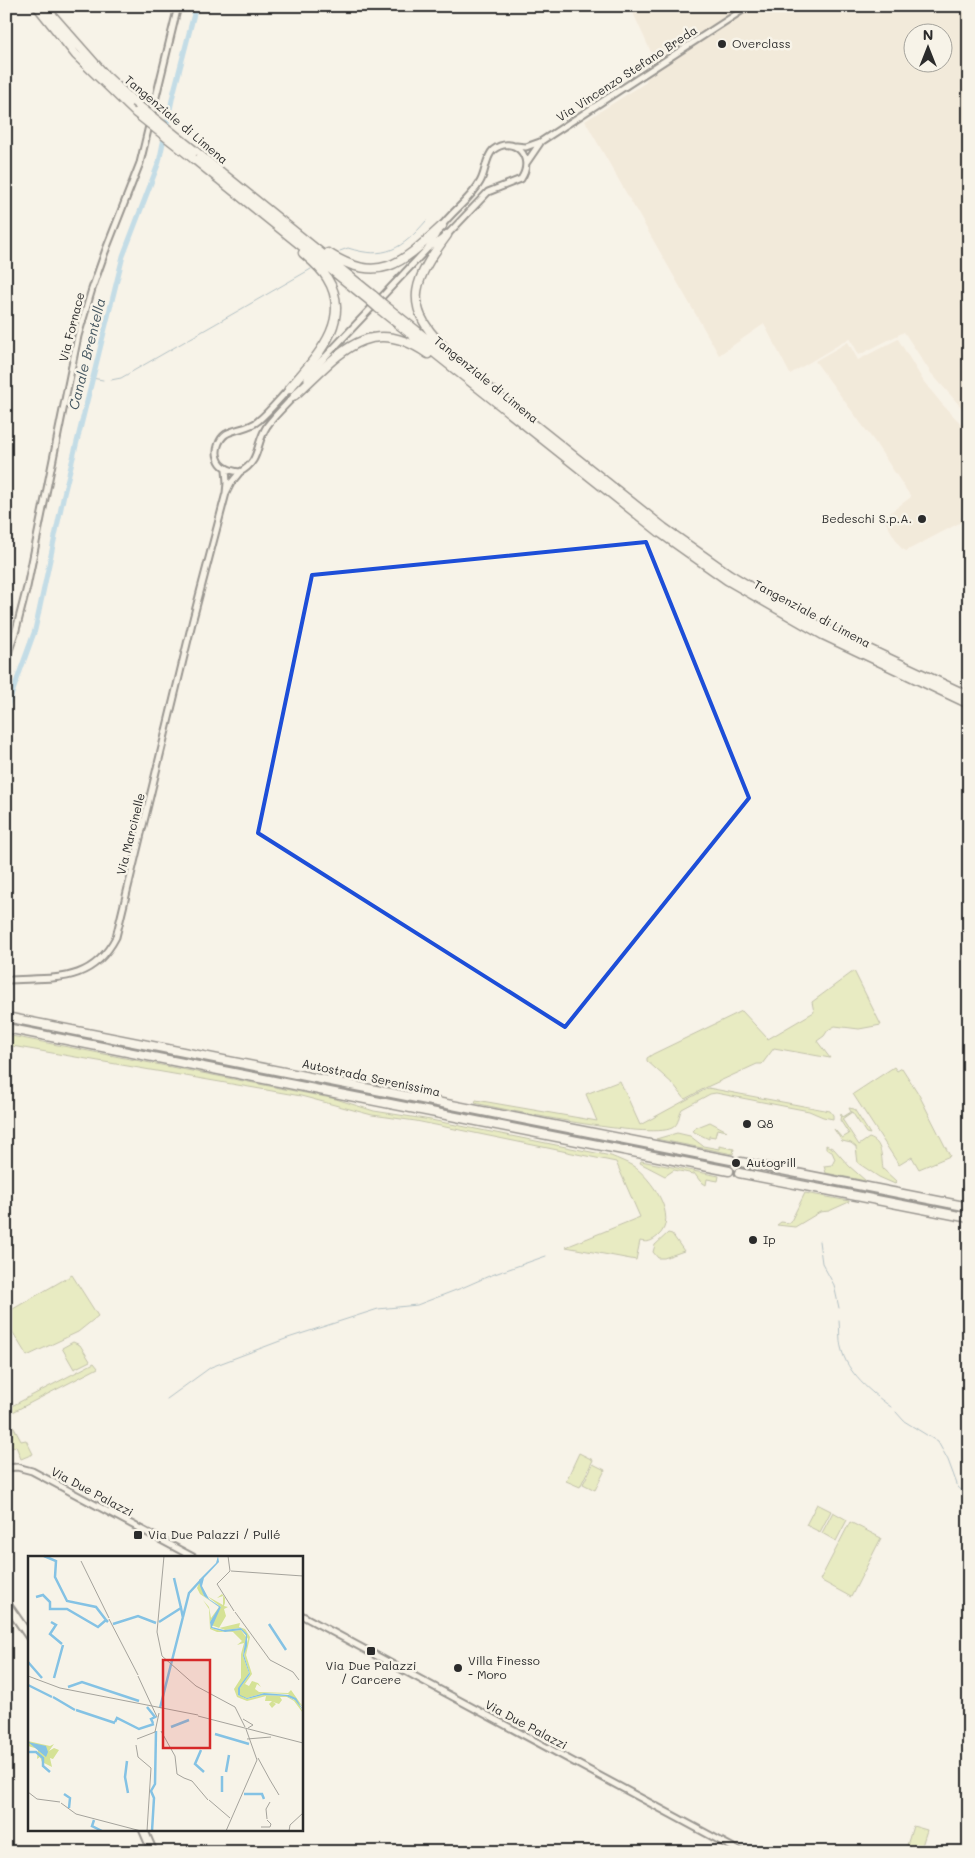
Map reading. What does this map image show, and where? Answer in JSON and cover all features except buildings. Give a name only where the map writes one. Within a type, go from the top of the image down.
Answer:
[{"type":"highway","name":"Tangenziale di Limena","points":[[37,6],[76,55],[136,113],[195,155]]},
{"type":"highway","name":"Tangenziale di Limena","points":[[44,6],[104,74],[195,155],[661,530]]},
{"type":"highway","points":[[264,211],[285,220],[328,254],[350,266],[371,270],[388,267],[405,259],[442,226]]},
{"type":"highway","points":[[264,211],[278,232],[316,265],[327,278],[334,295],[336,308],[334,325],[328,339],[292,392]]},
{"type":"highway","points":[[447,235],[429,260],[419,281],[417,300],[420,316],[428,332],[474,378]]},
{"type":"highway","name":"Tangenziale di Limena","points":[[381,306],[480,390],[727,580],[798,622],[969,704]]},
{"type":"highway","points":[[292,392],[361,340],[381,336],[398,337],[416,345],[456,376],[480,390]]},
{"type":"highway","name":"Tangenziale di Limena","points":[[672,538],[729,574],[826,629],[969,696]]},
{"type":"highway","name":"Autostrada Serenissima","points":[[6,1017],[731,1160]]},
{"type":"highway","name":"Autostrada Serenissima","points":[[6,1028],[730,1171]]},
{"type":"highway","points":[[742,1162],[969,1207]]},
{"type":"highway","points":[[739,1173],[969,1218]]},
{"type":"main road","points":[[6,1603],[28,1635]]},
{"type":"main road","points":[[143,1830],[153,1852]]},
{"type":"street","name":"Via Fornace","points":[[6,659],[27,587],[78,336],[102,261],[140,163],[178,6]]},
{"type":"street","name":"Via Vincenzo Stefano Breda","points":[[195,612],[226,493],[226,469],[218,458],[217,449],[220,441],[226,434],[249,428],[292,392],[427,249],[442,226],[472,195],[483,176],[487,159],[493,150],[501,146],[526,147],[540,142],[749,6]]},
{"type":"street","points":[[759,6],[765,6]]},
{"type":"street","name":"Via Vincenzo Stefano Breda","points":[[427,249],[447,235],[488,192],[521,179],[526,163],[540,142]]},
{"type":"street","points":[[514,146],[525,157],[526,163]]},
{"type":"street","name":"Via Vincenzo Stefano Breda","points":[[226,493],[240,472],[254,461],[260,438],[266,427],[292,392]]},
{"type":"street","points":[[226,469],[240,472]]},
{"type":"street","name":"Via Marcinelle","points":[[6,980],[75,975],[93,966],[108,953],[116,937],[195,612]]},
{"type":"street","name":"Via Due Palazzi","points":[[6,1468],[17,1467],[32,1471],[191,1556]]},
{"type":"street","name":"Via Due Palazzi","points":[[302,1616],[741,1852]]},
{"type":"highlighted area","points":[[646,542],[749,798],[565,1027],[258,833],[312,575]]},
{"type":"shaded area","points":[[630,6],[969,6],[969,416],[931,373],[904,332],[859,355],[850,338],[790,374],[764,324],[719,355],[585,121],[645,83],[655,61]]},
{"type":"shaded area","points":[[898,339],[924,382],[969,432],[969,518],[906,551],[901,548],[883,518],[911,497],[874,441],[815,361],[848,342],[858,360]]},
{"type":"green space","points":[[854,971],[881,1025],[859,1029],[835,1026],[828,1030],[817,1041],[830,1058],[774,1048],[762,1064],[757,1064],[685,1099],[674,1085],[647,1061],[647,1058],[653,1054],[742,1011],[768,1039],[814,1012],[812,1002]]},
{"type":"green space","points":[[6,1035],[336,1099],[374,1111],[431,1120],[611,1156],[640,1171],[654,1188],[664,1208],[666,1219],[664,1228],[652,1240],[640,1241],[636,1260],[566,1247],[640,1217],[616,1162],[416,1121],[372,1115],[301,1096],[6,1045]]},
{"type":"green space","points":[[894,1067],[897,1071],[902,1068],[918,1093],[950,1156],[919,1169],[912,1157],[899,1165],[853,1094]]},
{"type":"green space","points":[[620,1081],[640,1125],[708,1088],[830,1111],[833,1119],[809,1111],[716,1093],[710,1094],[682,1109],[675,1126],[658,1131],[577,1123],[475,1103],[476,1100],[597,1121],[586,1094]]},
{"type":"green space","points":[[849,1108],[854,1109],[870,1134],[866,1133],[852,1112],[842,1119],[859,1145],[869,1138],[877,1143],[883,1169],[896,1181],[895,1184],[879,1177],[858,1163],[856,1147],[851,1143],[842,1141],[834,1129],[842,1138],[849,1134],[840,1120],[841,1114],[843,1117],[851,1112]]},
{"type":"green space","points":[[710,1122],[727,1131],[717,1129],[715,1137],[709,1136],[709,1139],[692,1131],[695,1128]]},
{"type":"green space","points":[[677,1133],[690,1136],[703,1146],[719,1149],[719,1146],[734,1149],[733,1154],[656,1139]]},
{"type":"green space","points":[[826,1145],[834,1149],[866,1181],[826,1173],[824,1166],[832,1165],[835,1159],[832,1152],[826,1149]]},
{"type":"green space","points":[[641,1161],[719,1176],[718,1181],[707,1179],[706,1185],[694,1173],[691,1175],[674,1170],[665,1176],[640,1163]]},
{"type":"green space","points":[[805,1193],[849,1202],[829,1211],[820,1212],[795,1227],[777,1225],[781,1222],[790,1223]]},
{"type":"green space","points":[[668,1233],[672,1234],[684,1251],[664,1258],[658,1258],[653,1252],[655,1245]]},
{"type":"green space","points":[[72,1275],[98,1316],[78,1332],[27,1356],[6,1321],[6,1313]]},
{"type":"green space","points":[[73,1342],[80,1345],[90,1361],[74,1369],[62,1348]]},
{"type":"green space","points":[[94,1363],[98,1368],[7,1415],[21,1441],[26,1440],[33,1454],[21,1459],[16,1446],[6,1450],[6,1409]]},
{"type":"green space","points":[[579,1453],[593,1460],[580,1487],[566,1481]]},
{"type":"green space","points":[[593,1464],[605,1470],[595,1490],[583,1484]]},
{"type":"green space","points":[[817,1504],[831,1511],[820,1532],[806,1525]]},
{"type":"green space","points":[[833,1512],[847,1520],[836,1541],[822,1533]]},
{"type":"green space","points":[[850,1522],[881,1538],[851,1597],[820,1580]]},
{"type":"green space","points":[[913,1826],[927,1830],[920,1852],[905,1852]]},
{"type":"waterway","name":"Canale Brentella","points":[[6,710],[35,630],[64,494],[123,256],[159,162],[173,95],[196,6]]},
{"type":"waterway","points":[[340,251],[348,248],[372,253],[392,250],[409,239],[426,221]]},
{"type":"waterway","points":[[111,380],[121,378],[311,269]]},
{"type":"waterway","points":[[92,378],[103,380]]},
{"type":"waterway","points":[[819,1241],[822,1263],[834,1285],[839,1308]]},
{"type":"waterway","points":[[167,1399],[211,1367],[288,1338],[378,1309],[417,1305],[489,1276],[546,1256]]},
{"type":"waterway","points":[[839,1320],[841,1347],[849,1366],[868,1389],[891,1407]]},
{"type":"waterway","points":[[896,1412],[904,1421],[938,1442],[948,1460],[958,1487],[969,1497]]},
{"type":"place","name":"Overclass","points":[[722,44]]},
{"type":"place","name":"Bedeschi S.p.A.","points":[[922,519]]},
{"type":"place","name":"Q8","points":[[747,1124]]},
{"type":"place","name":"Autogrill","points":[[736,1163]]},
{"type":"place","name":"Ip","points":[[753,1240]]},
{"type":"place","name":"Via Due Palazzi / Pullé","points":[[138,1535]]},
{"type":"place","name":"Via Due Palazzi / Carcere","points":[[371,1651]]},
{"type":"place","name":"Villa Finesso - Moro","points":[[458,1668]]}]
